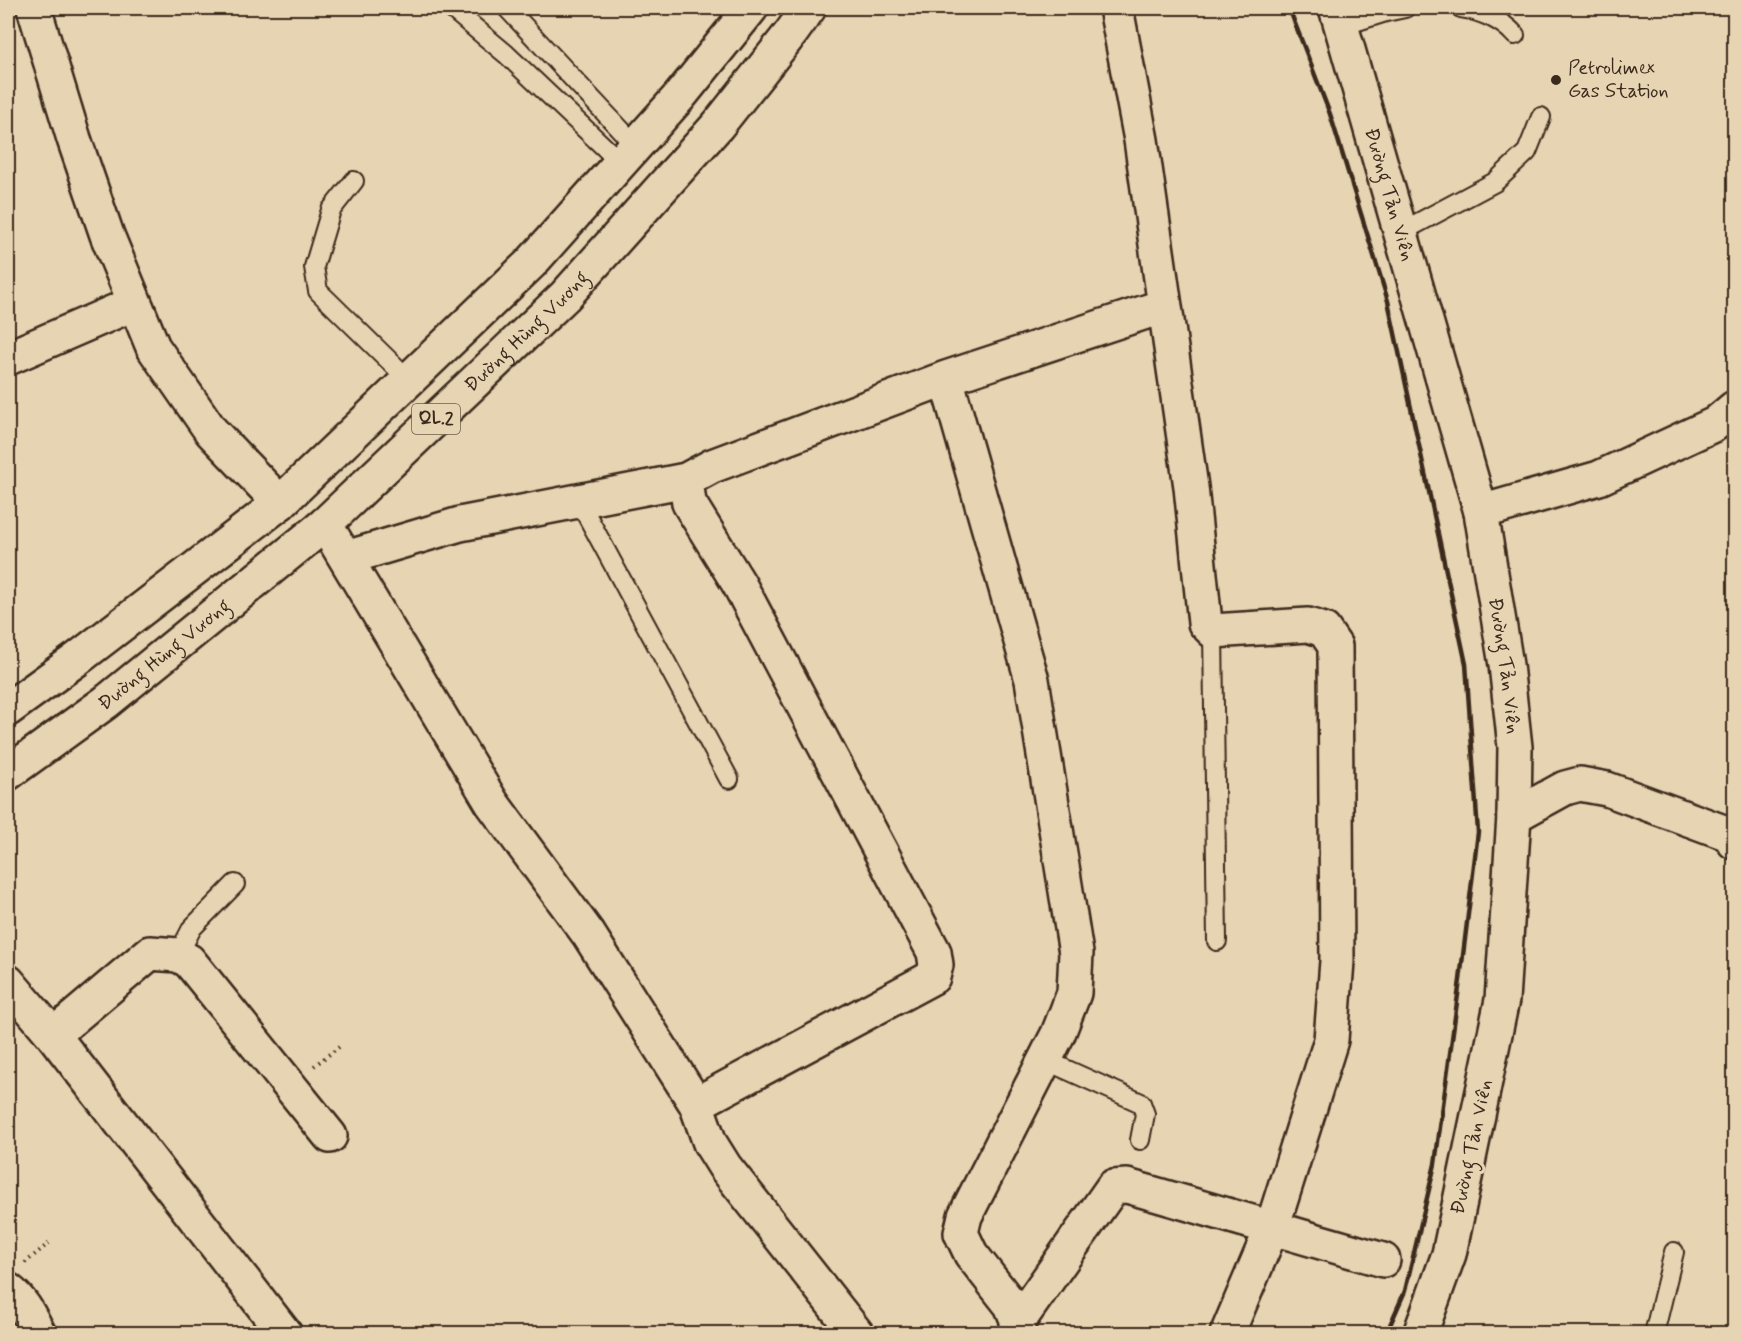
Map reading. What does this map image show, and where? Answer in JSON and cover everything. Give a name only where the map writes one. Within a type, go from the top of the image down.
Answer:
[{"type":"main road","points":[[34,8],[74,139],[107,235],[153,347],[211,431],[280,503]]},
{"type":"main road","name":"QL.2","points":[[8,709],[280,503],[531,263],[680,96],[751,8]]},
{"type":"main road","name":"Đường Hùng Vương","points":[[8,773],[106,702],[326,524],[565,296],[718,125],[809,8]]},
{"type":"main road","points":[[1116,8],[1141,140],[1191,487],[1205,623],[1213,631],[1308,625],[1324,630],[1335,646],[1337,961],[1331,1040],[1272,1228],[1227,1334]]},
{"type":"main road","name":"Đường Tản Viên","points":[[1339,17],[1481,512],[1506,665],[1515,747],[1514,816],[1503,1000],[1449,1254],[1420,1334]]},
{"type":"main road","points":[[8,358],[135,303]]},
{"type":"main road","points":[[346,558],[460,524],[687,480],[712,466],[946,378],[1164,306]]},
{"type":"main road","points":[[946,378],[1032,680],[1076,953],[1074,993],[1058,1034],[965,1216],[961,1233],[971,1254],[1011,1305],[1016,1328]]},
{"type":"main road","points":[[1481,512],[1599,478],[1715,424],[1734,408]]},
{"type":"main road","points":[[687,480],[688,503],[739,584],[934,952],[936,965],[933,977],[696,1104]]},
{"type":"main road","points":[[326,524],[492,803],[589,935],[696,1104],[710,1143],[725,1167],[857,1334]]},
{"type":"main road","points":[[1514,816],[1564,788],[1580,784],[1607,789],[1733,837]]},
{"type":"main road","points":[[53,1035],[150,953],[178,955],[189,962],[330,1136]]},
{"type":"main road","points":[[8,982],[53,1035],[285,1334]]},
{"type":"main road","points":[[1016,1328],[1113,1187],[1127,1186],[1383,1260]]},
{"type":"main road","points":[[8,1290],[17,1297],[39,1334]]},
{"type":"main road","points":[[8,1302],[13,1334]]},
{"type":"lane","points":[[451,8],[628,154]]},
{"type":"lane","points":[[507,8],[628,154]]},
{"type":"lane","points":[[1339,17],[1406,8]]},
{"type":"lane","points":[[1461,8],[1505,24],[1515,35]]},
{"type":"lane","points":[[1401,232],[1495,182],[1527,152],[1541,117]]},
{"type":"lane","points":[[354,180],[331,210],[314,267],[318,291],[409,380]]},
{"type":"lane","points":[[579,501],[729,779]]},
{"type":"lane","points":[[1213,631],[1217,941]]},
{"type":"lane","points":[[178,955],[192,928],[235,884]]},
{"type":"lane","points":[[1045,1060],[1141,1103],[1144,1114],[1140,1140]]},
{"type":"lane","points":[[1654,1334],[1674,1252]]},
{"type":"railway","points":[[1289,8],[1330,114],[1388,301],[1466,664],[1478,832],[1435,1164],[1405,1291],[1386,1334]]},
{"type":"place","name":"Petrolimex Gas Station","points":[[1556,80]]}]
